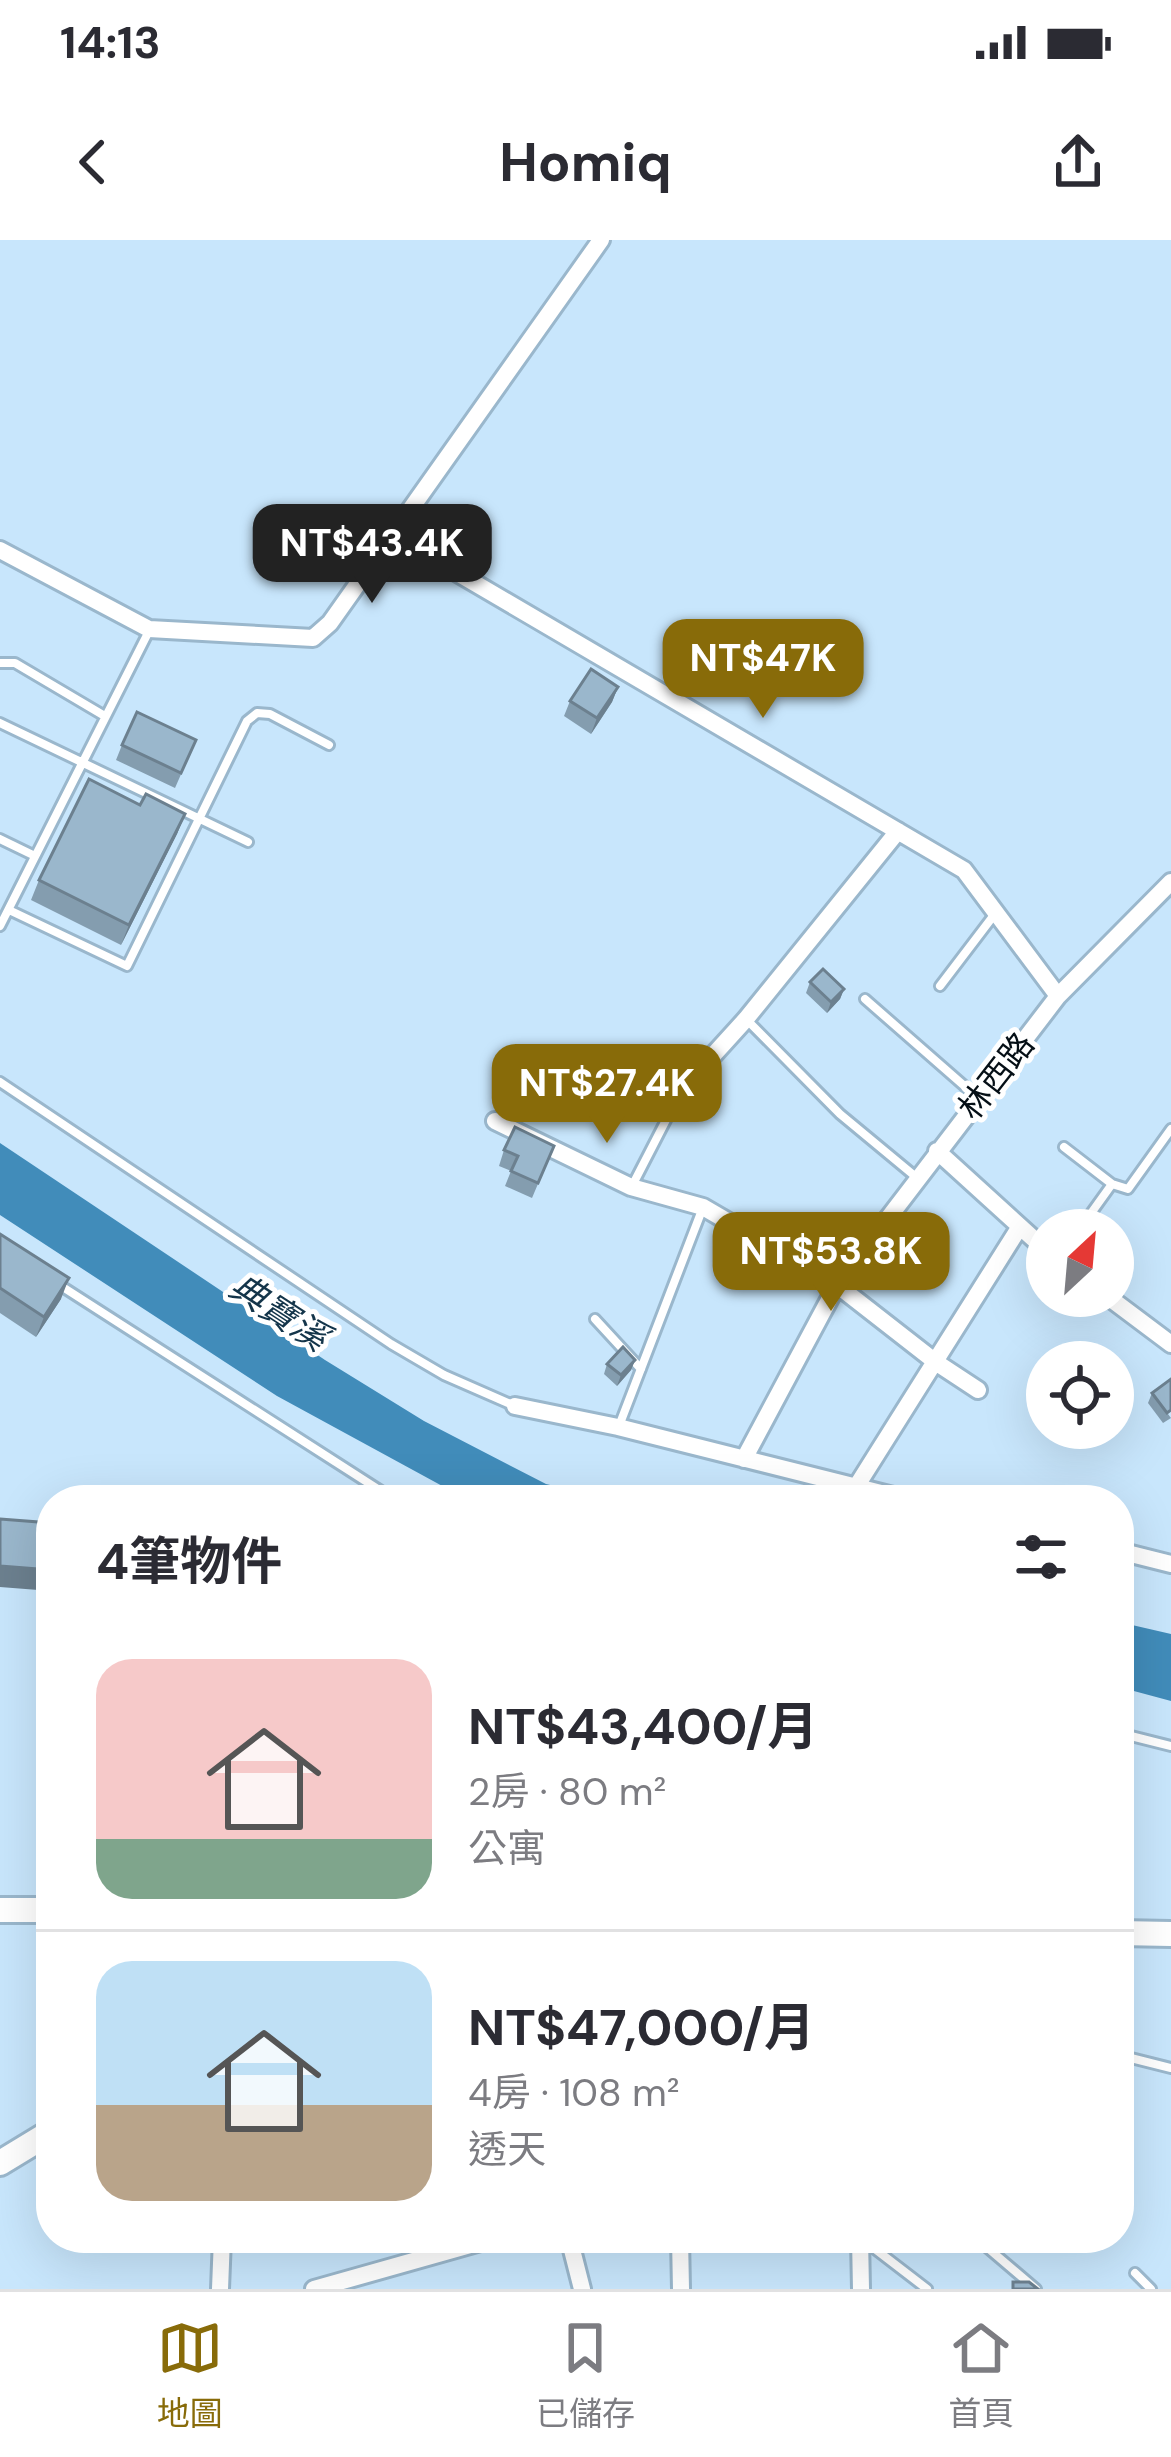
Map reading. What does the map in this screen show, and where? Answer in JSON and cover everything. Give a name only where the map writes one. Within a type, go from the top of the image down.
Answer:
[{"type":"street","points":[[0,550],[149,629],[313,638],[330,623],[601,240]]},
{"type":"street","points":[[391,534],[964,870],[1058,996]]},
{"type":"street","points":[[697,1073],[898,831]]},
{"type":"street","name":"林西路","points":[[744,1460],[837,1285],[1058,996],[1171,882]]},
{"type":"street","points":[[495,1121],[631,1187],[703,1207],[837,1285],[978,1390]]},
{"type":"street","points":[[937,1151],[1026,1234]]},
{"type":"street","points":[[857,1485],[1019,1228]]},
{"type":"street","points":[[1134,1314],[1168,1336]]},
{"type":"street","points":[[515,1406],[848,1485]]},
{"type":"street","points":[[1134,1555],[1171,1564]]},
{"type":"street","points":[[0,1910],[36,1910]]},
{"type":"street","points":[[1134,1933],[1171,1934]]},
{"type":"street","points":[[0,2163],[36,2141]]},
{"type":"street","points":[[220,2289],[221,2253]]},
{"type":"street","points":[[314,2289],[442,2253]]},
{"type":"street","points":[[573,2253],[582,2289]]},
{"type":"street","points":[[680,2253],[681,2289]]},
{"type":"street","points":[[861,2253],[861,2289]]},
{"type":"lane","points":[[0,926],[149,629]]},
{"type":"lane","points":[[0,663],[15,663],[103,715]]},
{"type":"lane","points":[[9,910],[127,966],[247,721],[257,712],[270,713],[329,745]]},
{"type":"lane","points":[[0,723],[248,842]]},
{"type":"lane","points":[[0,839],[35,856]]},
{"type":"lane","points":[[940,986],[995,914]]},
{"type":"lane","points":[[865,999],[979,1098]]},
{"type":"lane","points":[[746,1019],[840,1114],[917,1178]]},
{"type":"lane","points":[[631,1187],[681,1091],[697,1073]]},
{"type":"lane","points":[[0,1082],[391,1344],[444,1375],[515,1406]]},
{"type":"lane","points":[[1064,1147],[1112,1184],[1128,1189],[1171,1129]]},
{"type":"lane","points":[[1094,1209],[1112,1184]]},
{"type":"lane","points":[[619,1427],[703,1207]]},
{"type":"lane","points":[[57,1284],[372,1485]]},
{"type":"lane","points":[[595,1319],[641,1369]]},
{"type":"lane","points":[[1134,1737],[1171,1746]]},
{"type":"lane","points":[[1134,2059],[1171,2068]]},
{"type":"lane","points":[[880,2253],[927,2289]]},
{"type":"lane","points":[[994,2253],[1036,2289]]},
{"type":"lane","points":[[1135,2273],[1151,2289]]},
{"type":"water","points":[[0,1143],[325,1360],[424,1421],[550,1485],[440,1485],[277,1396],[0,1215]]},
{"type":"water","points":[[1134,1625],[1171,1634],[1171,1701],[1134,1691]]},
{"type":"building","points":[[591,669],[618,687],[597,718],[570,701]]},
{"type":"building","points":[[137,712],[196,740],[181,773],[122,745]]},
{"type":"building","points":[[89,779],[140,805],[146,794],[185,814],[129,925],[39,880]]},
{"type":"building","points":[[823,969],[844,989],[831,1002],[810,982]]},
{"type":"building","points":[[515,1127],[554,1146],[538,1183],[511,1171],[518,1156],[504,1150]]},
{"type":"building","points":[[0,1234],[69,1278],[44,1317],[0,1288]]},
{"type":"building","points":[[623,1347],[635,1360],[621,1375],[607,1364]]},
{"type":"building","points":[[1171,1379],[1171,1410],[1167,1413],[1152,1393]]},
{"type":"building","points":[[0,1519],[36,1522],[36,1569],[0,1566]]},
{"type":"building","points":[[1013,2282],[1029,2282],[1038,2289],[1013,2289]]},
{"type":"water label","name":"典寶溪","points":[[279,1312]]}]
